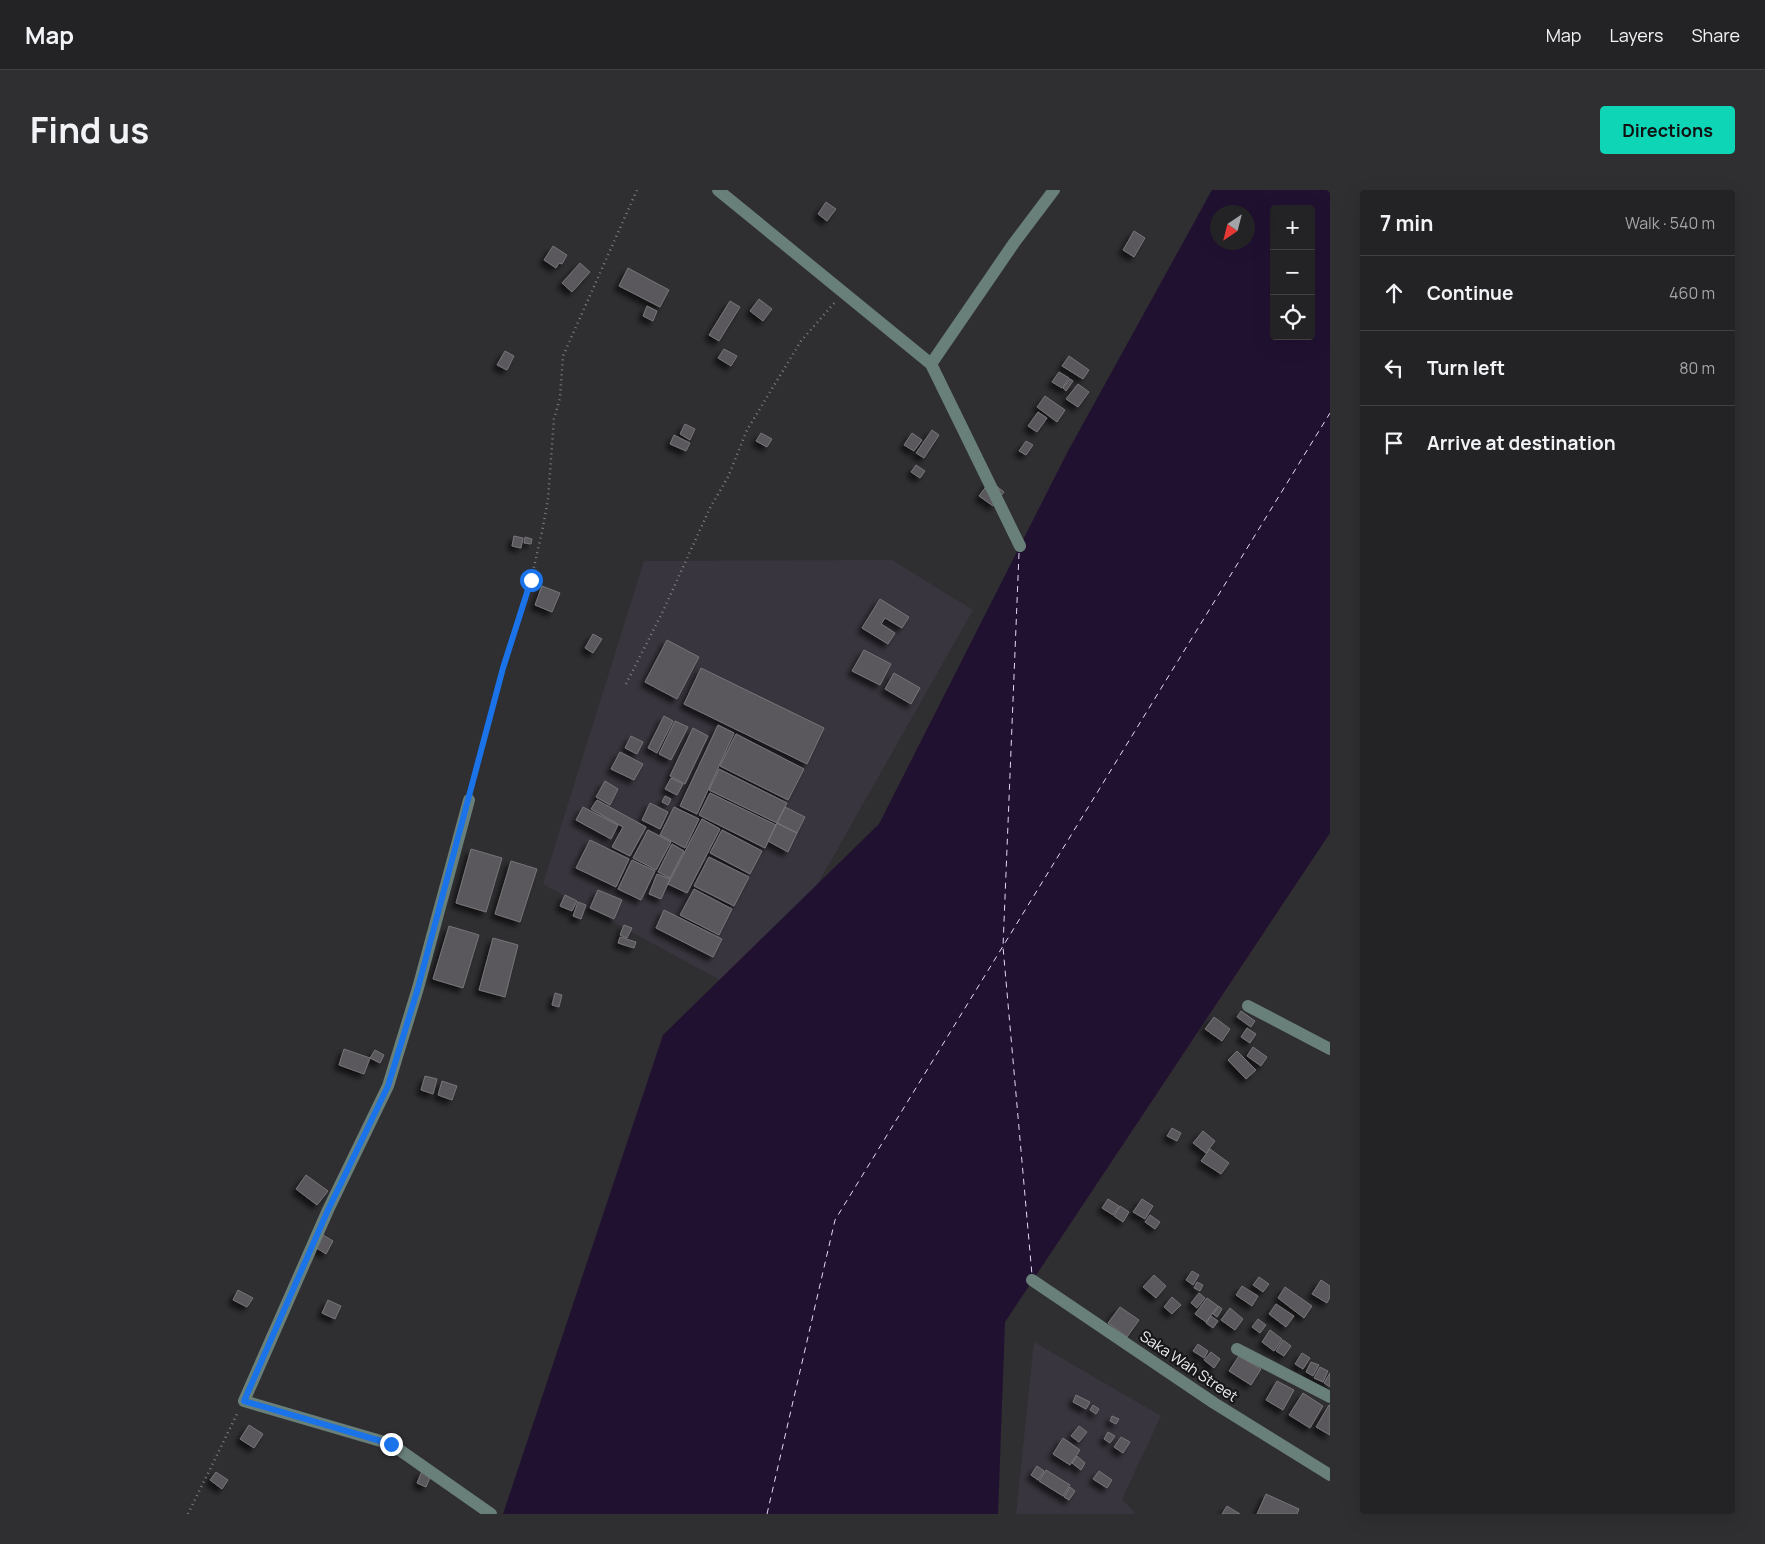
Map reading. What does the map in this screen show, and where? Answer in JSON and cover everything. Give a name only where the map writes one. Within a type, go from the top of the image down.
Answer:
[{"type":"street","points":[[718,190],[931,364],[1020,546]]},
{"type":"street","points":[[931,364],[1014,243],[1054,190]]},
{"type":"street","points":[[469,800],[418,988],[388,1086],[328,1210],[244,1401],[391,1444],[492,1514]]},
{"type":"street","points":[[1248,1006],[1330,1049]]},
{"type":"street","name":"Saka Wah Street","points":[[1032,1280],[1214,1403],[1330,1475]]},
{"type":"street","points":[[1237,1349],[1330,1397]]},
{"type":"path","points":[[469,800],[476,766],[503,668],[531,580],[542,532],[548,499],[554,419],[560,398],[562,356],[637,190]]},
{"type":"path","points":[[626,684],[663,611],[710,508],[728,478],[748,430],[801,341],[844,292]]},
{"type":"path","points":[[188,1514],[244,1401]]},
{"type":"shaded area","points":[[1212,190],[1330,190],[1330,833],[1005,1322],[998,1514],[503,1514],[663,1035],[879,824],[1067,453]]},
{"type":"shaded area","points":[[892,560],[973,610],[753,998],[543,884],[644,561]]},
{"type":"shaded area","points":[[1034,1342],[1161,1416],[1122,1499],[1136,1514],[1016,1514]]},
{"type":"building","points":[[826,202],[836,209],[827,221],[818,214]]},
{"type":"building","points":[[1134,231],[1145,238],[1134,257],[1123,250]]},
{"type":"building","points":[[553,246],[567,255],[562,264],[559,263],[556,268],[544,260]]},
{"type":"building","points":[[580,263],[590,272],[572,292],[562,283]]},
{"type":"building","points":[[628,268],[669,290],[660,307],[619,286]]},
{"type":"building","points":[[759,299],[772,309],[763,321],[750,311]]},
{"type":"building","points":[[730,301],[740,307],[719,341],[709,335]]},
{"type":"building","points":[[647,306],[657,311],[653,321],[643,316]]},
{"type":"building","points":[[724,349],[737,356],[731,366],[718,358]]},
{"type":"building","points":[[505,351],[514,356],[507,370],[497,365]]},
{"type":"building","points":[[1069,356],[1089,370],[1083,379],[1062,366]]},
{"type":"building","points":[[1059,372],[1069,378],[1062,388],[1052,382]]},
{"type":"building","points":[[1070,379],[1073,381],[1066,391],[1063,388]]},
{"type":"building","points":[[1078,384],[1089,392],[1078,407],[1066,399]]},
{"type":"building","points":[[1045,396],[1065,410],[1057,422],[1037,407]]},
{"type":"building","points":[[1038,412],[1047,418],[1037,432],[1028,426]]},
{"type":"building","points":[[685,424],[695,429],[690,440],[680,434]]},
{"type":"building","points":[[932,430],[939,435],[924,458],[916,453]]},
{"type":"building","points":[[761,433],[772,439],[767,447],[756,441]]},
{"type":"building","points":[[912,433],[922,440],[914,451],[904,445]]},
{"type":"building","points":[[674,435],[690,443],[686,451],[670,444]]},
{"type":"building","points":[[1026,441],[1033,445],[1026,455],[1019,451]]},
{"type":"building","points":[[916,465],[925,471],[920,478],[911,472]]},
{"type":"building","points":[[990,481],[1004,492],[993,506],[979,496]]},
{"type":"building","points":[[514,536],[523,538],[521,548],[512,546]]},
{"type":"building","points":[[525,537],[532,539],[531,544],[524,543]]},
{"type":"building","points":[[542,586],[560,593],[552,612],[535,605]]},
{"type":"building","points":[[880,599],[909,617],[902,628],[885,618],[881,624],[895,633],[888,644],[862,628]]},
{"type":"building","points":[[593,634],[602,639],[593,653],[585,648]]},
{"type":"building","points":[[667,640],[699,657],[677,699],[645,682]]},
{"type":"building","points":[[864,650],[891,664],[880,685],[852,671]]},
{"type":"building","points":[[701,668],[824,728],[807,764],[684,704]]},
{"type":"building","points":[[894,673],[920,688],[911,704],[885,689]]},
{"type":"building","points":[[664,716],[673,721],[657,753],[648,748]]},
{"type":"building","points":[[675,721],[688,727],[671,760],[659,754]]},
{"type":"building","points":[[718,725],[734,733],[697,814],[680,806]]},
{"type":"building","points":[[693,728],[708,736],[685,784],[670,776]]},
{"type":"building","points":[[736,734],[804,769],[788,800],[720,766]]},
{"type":"building","points":[[631,736],[643,742],[637,754],[625,748]]},
{"type":"building","points":[[620,752],[643,764],[634,780],[611,769]]},
{"type":"building","points":[[719,769],[787,803],[777,823],[709,790]]},
{"type":"building","points":[[671,778],[683,784],[677,795],[665,789]]},
{"type":"building","points":[[605,781],[618,789],[610,805],[596,797]]},
{"type":"building","points":[[710,793],[776,825],[765,848],[699,815]]},
{"type":"building","points":[[665,796],[671,799],[668,805],[662,802]]},
{"type":"building","points":[[597,800],[646,827],[630,856],[612,847],[623,827],[591,809]]},
{"type":"building","points":[[650,803],[668,812],[660,829],[642,820]]},
{"type":"building","points":[[583,807],[618,825],[611,839],[576,820]]},
{"type":"building","points":[[674,807],[699,819],[685,848],[660,835]]},
{"type":"building","points":[[785,807],[805,817],[797,833],[777,823]]},
{"type":"building","points":[[702,819],[720,829],[687,893],[668,884]]},
{"type":"building","points":[[777,823],[797,833],[788,852],[768,841]]},
{"type":"building","points":[[648,830],[671,842],[656,870],[633,858]]},
{"type":"building","points":[[722,830],[762,851],[750,874],[710,853]]},
{"type":"building","points":[[590,840],[629,859],[616,887],[576,868]]},
{"type":"building","points":[[672,844],[684,851],[670,878],[658,872]]},
{"type":"building","points":[[471,849],[502,858],[486,912],[456,903]]},
{"type":"building","points":[[709,857],[749,877],[734,906],[694,886]]},
{"type":"building","points":[[632,860],[655,871],[641,900],[618,889]]},
{"type":"building","points":[[511,861],[537,869],[520,922],[495,914]]},
{"type":"building","points":[[657,874],[670,879],[661,899],[649,894]]},
{"type":"building","points":[[694,889],[732,909],[719,935],[680,915]]},
{"type":"building","points":[[598,890],[622,900],[614,919],[590,908]]},
{"type":"building","points":[[565,895],[577,901],[572,911],[560,906]]},
{"type":"building","points":[[578,902],[586,905],[581,919],[573,916]]},
{"type":"building","points":[[664,910],[722,939],[713,957],[656,928]]},
{"type":"building","points":[[624,925],[632,928],[627,938],[620,935]]},
{"type":"building","points":[[449,926],[479,935],[463,988],[433,979]]},
{"type":"building","points":[[620,937],[636,942],[634,948],[618,943]]},
{"type":"building","points":[[493,938],[518,945],[505,997],[479,990]]},
{"type":"building","points":[[555,993],[562,995],[559,1007],[552,1005]]},
{"type":"building","points":[[1241,1011],[1255,1021],[1251,1027],[1237,1017]]},
{"type":"building","points":[[1214,1017],[1230,1029],[1222,1041],[1205,1029]]},
{"type":"building","points":[[1247,1028],[1256,1034],[1250,1043],[1241,1037]]},
{"type":"building","points":[[1253,1047],[1267,1057],[1261,1066],[1247,1056]]},
{"type":"building","points":[[344,1049],[370,1058],[364,1074],[339,1065]]},
{"type":"building","points":[[375,1050],[384,1055],[380,1063],[370,1058]]},
{"type":"building","points":[[1237,1051],[1256,1070],[1246,1079],[1228,1060]]},
{"type":"building","points":[[425,1076],[437,1079],[433,1094],[421,1090]]},
{"type":"building","points":[[442,1081],[457,1086],[452,1100],[438,1095]]},
{"type":"building","points":[[1172,1128],[1181,1133],[1177,1141],[1167,1136]]},
{"type":"building","points":[[1203,1131],[1215,1141],[1206,1153],[1193,1143]]},
{"type":"building","points":[[1210,1149],[1229,1163],[1221,1174],[1201,1161]]},
{"type":"building","points":[[306,1175],[328,1191],[317,1205],[296,1189]]},
{"type":"building","points":[[1108,1199],[1119,1206],[1113,1215],[1102,1208]]},
{"type":"building","points":[[1142,1199],[1153,1206],[1145,1219],[1133,1212]]},
{"type":"building","points":[[1120,1206],[1129,1212],[1123,1222],[1114,1216]]},
{"type":"building","points":[[1150,1215],[1160,1222],[1155,1229],[1145,1222]]},
{"type":"building","points":[[323,1235],[333,1241],[326,1254],[315,1247]]},
{"type":"building","points":[[1192,1271],[1199,1275],[1193,1285],[1186,1280]]},
{"type":"building","points":[[1154,1275],[1166,1286],[1156,1298],[1143,1287]]},
{"type":"building","points":[[1259,1277],[1269,1284],[1263,1292],[1253,1285]]},
{"type":"building","points":[[1321,1280],[1330,1286],[1330,1297],[1327,1303],[1312,1294]]},
{"type":"building","points":[[1197,1282],[1203,1285],[1200,1291],[1194,1288]]},
{"type":"building","points":[[1242,1286],[1258,1296],[1252,1306],[1236,1295]]},
{"type":"building","points":[[1285,1287],[1312,1306],[1304,1318],[1278,1298]]},
{"type":"building","points":[[238,1290],[253,1298],[247,1307],[233,1300]]},
{"type":"building","points":[[1199,1293],[1205,1298],[1197,1308],[1191,1303]]},
{"type":"building","points":[[1172,1297],[1181,1305],[1172,1314],[1164,1307]]},
{"type":"building","points":[[1207,1298],[1218,1306],[1206,1322],[1195,1314]]},
{"type":"building","points":[[328,1300],[341,1306],[335,1319],[322,1313]]},
{"type":"building","points":[[1276,1304],[1294,1316],[1286,1327],[1269,1314]]},
{"type":"building","points":[[1219,1306],[1222,1309],[1217,1317],[1213,1314]]},
{"type":"building","points":[[1120,1307],[1139,1320],[1127,1337],[1108,1323]]},
{"type":"building","points":[[1230,1308],[1243,1319],[1235,1330],[1221,1320]]},
{"type":"building","points":[[1211,1316],[1218,1321],[1213,1328],[1206,1323]]},
{"type":"building","points":[[1258,1319],[1266,1325],[1260,1333],[1252,1327]]},
{"type":"building","points":[[1270,1330],[1282,1339],[1274,1351],[1262,1342]]},
{"type":"building","points":[[1283,1340],[1291,1346],[1284,1356],[1276,1351]]},
{"type":"building","points":[[1198,1344],[1208,1351],[1204,1358],[1193,1351]]},
{"type":"building","points":[[1211,1352],[1220,1359],[1214,1368],[1204,1360]]},
{"type":"building","points":[[1302,1353],[1310,1358],[1303,1369],[1295,1364]]},
{"type":"building","points":[[1239,1356],[1261,1369],[1251,1385],[1229,1371]]},
{"type":"building","points":[[1311,1362],[1319,1365],[1313,1376],[1306,1372]]},
{"type":"building","points":[[1320,1367],[1328,1371],[1323,1382],[1314,1378]]},
{"type":"building","points":[[1330,1373],[1330,1387],[1324,1383]]},
{"type":"building","points":[[1277,1381],[1294,1390],[1283,1410],[1266,1400]]},
{"type":"building","points":[[1303,1393],[1323,1406],[1310,1428],[1289,1415]]},
{"type":"building","points":[[1076,1395],[1090,1402],[1086,1409],[1073,1402]]},
{"type":"building","points":[[1093,1405],[1099,1409],[1096,1414],[1090,1410]]},
{"type":"building","points":[[1330,1405],[1330,1435],[1316,1427]]},
{"type":"building","points":[[1112,1416],[1119,1419],[1116,1424],[1110,1421]]},
{"type":"building","points":[[249,1425],[263,1434],[254,1448],[240,1439]]},
{"type":"building","points":[[1079,1426],[1087,1432],[1079,1442],[1071,1436]]},
{"type":"building","points":[[1108,1432],[1115,1436],[1110,1443],[1104,1439]]},
{"type":"building","points":[[1121,1437],[1130,1442],[1123,1453],[1114,1447]]},
{"type":"building","points":[[1063,1438],[1080,1450],[1070,1465],[1053,1454]]},
{"type":"building","points":[[1077,1456],[1085,1463],[1081,1470],[1072,1463]]},
{"type":"building","points":[[1037,1466],[1044,1471],[1038,1480],[1031,1475]]},
{"type":"building","points":[[1046,1470],[1070,1485],[1063,1496],[1039,1481]]},
{"type":"building","points":[[422,1471],[431,1475],[426,1487],[417,1483]]},
{"type":"building","points":[[1099,1471],[1112,1480],[1107,1488],[1093,1479]]},
{"type":"building","points":[[216,1472],[228,1480],[222,1489],[210,1480]]},
{"type":"building","points":[[1070,1487],[1075,1491],[1069,1500],[1064,1497]]},
{"type":"building","points":[[1266,1494],[1299,1509],[1297,1514],[1257,1514]]},
{"type":"building","points":[[1227,1506],[1240,1514],[1222,1514]]},
{"type":"ferry route","points":[[767,1514],[835,1220],[1330,413]]},
{"type":"ferry route","points":[[1019,553],[1003,947],[1032,1275]]},
{"type":"route","points":[[391,1444],[244,1401],[328,1210],[388,1086],[418,988],[503,668],[524,597],[531,580]]}]
